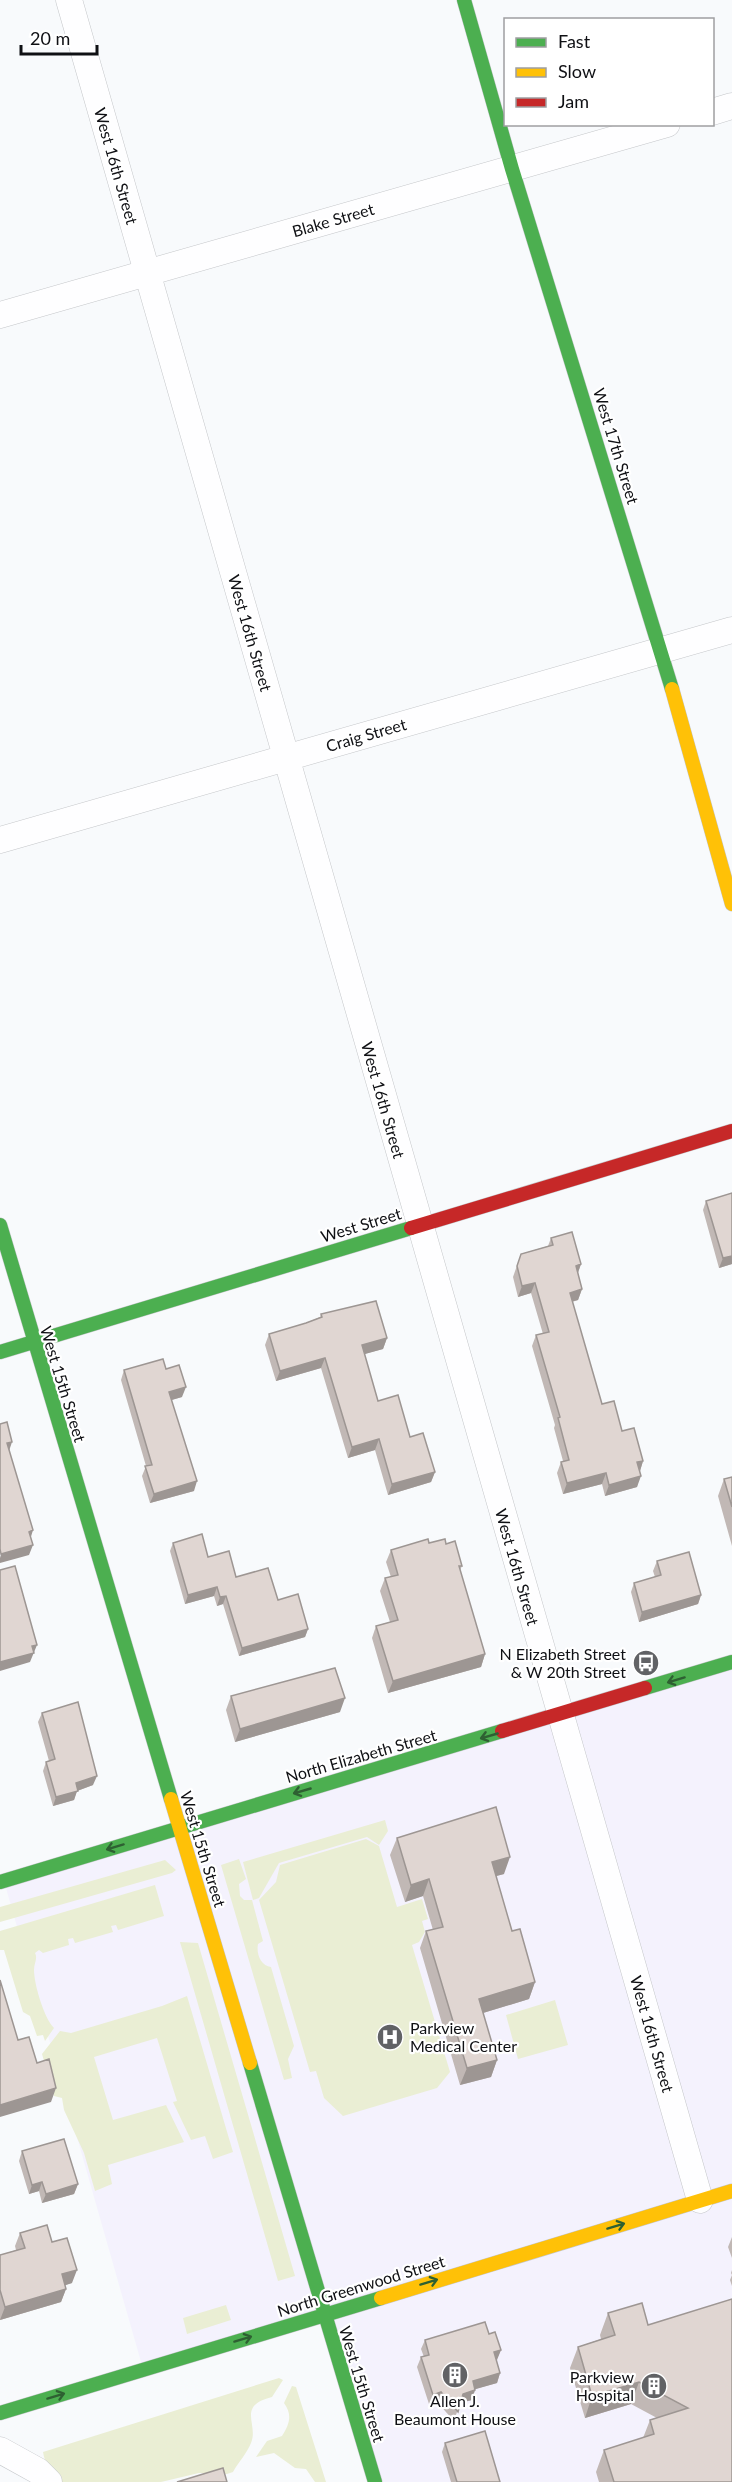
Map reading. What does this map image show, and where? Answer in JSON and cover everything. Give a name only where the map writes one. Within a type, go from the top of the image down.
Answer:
[{"type":"street","name":"West 16th Street","points":[[69,0],[700,2200]]},
{"type":"street","name":"West 17th Street","points":[[464,0],[513,168],[661,649],[732,904]]},
{"type":"street","points":[[714,110],[732,106]]},
{"type":"street","name":"Blake Street","points":[[0,315],[660,126]]},
{"type":"street","name":"Craig Street","points":[[0,840],[732,630]]},
{"type":"street","name":"West Street","points":[[0,1352],[732,1131]]},
{"type":"street","name":"West 15th Street","points":[[0,1225],[375,2482]]},
{"type":"street","name":"North Elizabeth Street","points":[[0,1882],[732,1662]]},
{"type":"street","name":"North Greenwood Street","points":[[0,2413],[732,2191]]},
{"type":"street","points":[[0,2450],[38,2471],[49,2482]]},
{"type":"shaded area","name":"Parkview Medical Center","points":[[732,1663],[732,2482],[376,2482],[324,2314],[143,2369],[4,1881]]},
{"type":"green space","points":[[385,1820],[388,1831],[379,1845],[367,1837],[279,1863],[259,1898],[253,1900],[243,1862]]},
{"type":"green space","points":[[366,1839],[379,1846],[397,1907],[422,1899],[428,1919],[422,1921],[425,1932],[419,1942],[412,1945],[450,2072],[437,2088],[343,2116],[324,2098],[316,2071],[310,2072],[259,1900],[276,1882],[280,1865]]},
{"type":"green space","points":[[239,1859],[246,1879],[239,1884],[240,1896],[244,1900],[252,1900],[263,1941],[258,1944],[259,1955],[264,1964],[271,1967],[294,2046],[288,2059],[292,2078],[284,2080],[221,1865]]},
{"type":"green space","points":[[165,1860],[176,1870],[0,1922],[0,1907]]},
{"type":"green space","points":[[155,1885],[164,1916],[118,1930],[116,1925],[111,1926],[113,1932],[75,1943],[73,1938],[68,1939],[69,1945],[43,1953],[39,1950],[35,1953],[34,1976],[38,1992],[43,2009],[54,2028],[45,2041],[43,2035],[37,2036],[30,2016],[23,2012],[4,1950],[0,1950],[0,1931]]},
{"type":"green space","points":[[180,1942],[198,1943],[295,2276],[278,2281]]},
{"type":"green space","points":[[187,1996],[233,2152],[213,2159],[205,2136],[191,2140],[173,2102],[177,2101],[157,2038],[94,2057],[113,2120],[166,2105],[184,2142],[108,2165],[112,2184],[95,2191],[84,2153],[64,2110],[62,2098],[54,2096],[42,2054],[60,2031],[71,2033],[162,2006]]},
{"type":"green space","points":[[555,2000],[568,2045],[518,2059],[506,2015]]},
{"type":"green space","points":[[226,2305],[231,2320],[187,2334],[183,2318]]},
{"type":"green space","points":[[279,2378],[283,2380],[272,2397],[261,2401],[252,2410],[251,2443],[233,2472],[227,2474],[199,2473],[161,2482],[60,2482],[45,2461],[43,2452]]},
{"type":"green space","points":[[292,2386],[296,2387],[326,2482],[315,2482],[306,2469],[295,2468],[274,2453],[256,2457],[267,2441],[282,2436],[287,2428],[289,2416],[284,2403]]},
{"type":"building","points":[[732,1193],[732,1256],[723,1258],[706,1201]]},
{"type":"building","points":[[572,1232],[581,1264],[576,1266],[582,1289],[570,1293],[602,1404],[614,1401],[622,1431],[634,1428],[643,1461],[637,1462],[641,1476],[609,1485],[606,1473],[567,1483],[561,1462],[569,1460],[558,1418],[560,1417],[536,1335],[549,1332],[535,1283],[522,1286],[517,1266],[521,1254],[553,1245],[551,1238]]},
{"type":"building","points":[[376,1301],[387,1338],[362,1345],[378,1401],[398,1395],[410,1437],[423,1433],[435,1472],[392,1484],[379,1439],[352,1447],[325,1358],[280,1371],[269,1334],[322,1317],[321,1314]]},
{"type":"building","points":[[163,1359],[166,1369],[179,1365],[186,1387],[169,1392],[197,1481],[154,1494],[145,1466],[152,1465],[124,1370]]},
{"type":"building","points":[[7,1422],[12,1442],[7,1443],[33,1530],[29,1532],[33,1545],[1,1554],[0,1424]]},
{"type":"building","points":[[732,1477],[732,1507],[724,1479]]},
{"type":"building","points":[[202,1534],[208,1557],[229,1551],[236,1577],[268,1568],[278,1600],[298,1594],[308,1629],[242,1648],[226,1596],[220,1597],[217,1587],[188,1595],[173,1543]]},
{"type":"building","points":[[428,1539],[429,1543],[445,1539],[446,1544],[455,1541],[462,1566],[459,1566],[485,1654],[393,1681],[376,1626],[398,1620],[385,1578],[398,1575],[391,1550]]},
{"type":"building","points":[[689,1552],[701,1595],[642,1612],[634,1583],[661,1575],[657,1561]]},
{"type":"building","points":[[15,1566],[37,1645],[32,1646],[34,1653],[0,1662],[0,1570]]},
{"type":"building","points":[[335,1668],[345,1698],[240,1729],[231,1696]]},
{"type":"building","points":[[78,1702],[97,1776],[76,1783],[78,1791],[56,1797],[46,1762],[55,1759],[42,1713]]},
{"type":"building","points":[[496,1807],[510,1857],[492,1862],[512,1931],[520,1929],[535,1982],[479,1999],[497,2060],[467,2068],[426,1931],[443,1927],[429,1879],[411,1885],[397,1838]]},
{"type":"building","points":[[0,1980],[18,2040],[29,2037],[37,2063],[49,2059],[56,2088],[0,2105]]},
{"type":"building","points":[[64,2139],[78,2184],[46,2194],[42,2182],[32,2185],[22,2151]]},
{"type":"building","points":[[47,2225],[52,2242],[67,2238],[77,2270],[62,2274],[66,2289],[5,2307],[0,2290],[0,2255],[25,2248],[20,2233]]},
{"type":"building","name":"Parkview Hospital","points":[[732,2299],[732,2482],[614,2482],[604,2450],[654,2434],[650,2420],[688,2408],[639,2382],[592,2396],[578,2347],[615,2335],[608,2313],[642,2303],[648,2325]]},
{"type":"building","name":"Allen J. Beaumont House","points":[[485,2322],[489,2334],[495,2332],[501,2350],[494,2352],[500,2373],[473,2381],[475,2390],[463,2394],[458,2412],[441,2392],[433,2395],[421,2357],[429,2355],[425,2340]]},
{"type":"building","points":[[485,2431],[500,2482],[457,2482],[445,2443]]},
{"type":"building","points":[[223,2468],[227,2482],[177,2482]]},
{"type":"traffic: fast","points":[[464,0],[512,169],[672,689]]},
{"type":"traffic: fast","points":[[0,1225],[171,1799]]},
{"type":"traffic: fast","points":[[0,1352],[411,1228]]},
{"type":"traffic: fast","points":[[645,1688],[732,1662]]},
{"type":"traffic: fast","points":[[0,1882],[502,1731]]},
{"type":"traffic: fast","points":[[250,2063],[375,2482]]},
{"type":"traffic: fast","points":[[0,2413],[381,2298]]},
{"type":"traffic: slow","points":[[672,689],[732,904]]},
{"type":"traffic: slow","points":[[171,1799],[250,2063]]},
{"type":"traffic: slow","points":[[381,2298],[732,2191]]},
{"type":"traffic: jam","points":[[411,1228],[732,1131]]},
{"type":"traffic: jam","points":[[502,1731],[645,1688]]},
{"type":"place","name":"N Elizabeth Street & W 20th Street","points":[[646,1663]]},
{"type":"place","name":"Parkview Medical Center","points":[[390,2037]]},
{"type":"place","name":"Allen J. Beaumont House","points":[[455,2375]]},
{"type":"place","name":"Parkview Hospital","points":[[654,2386]]}]
